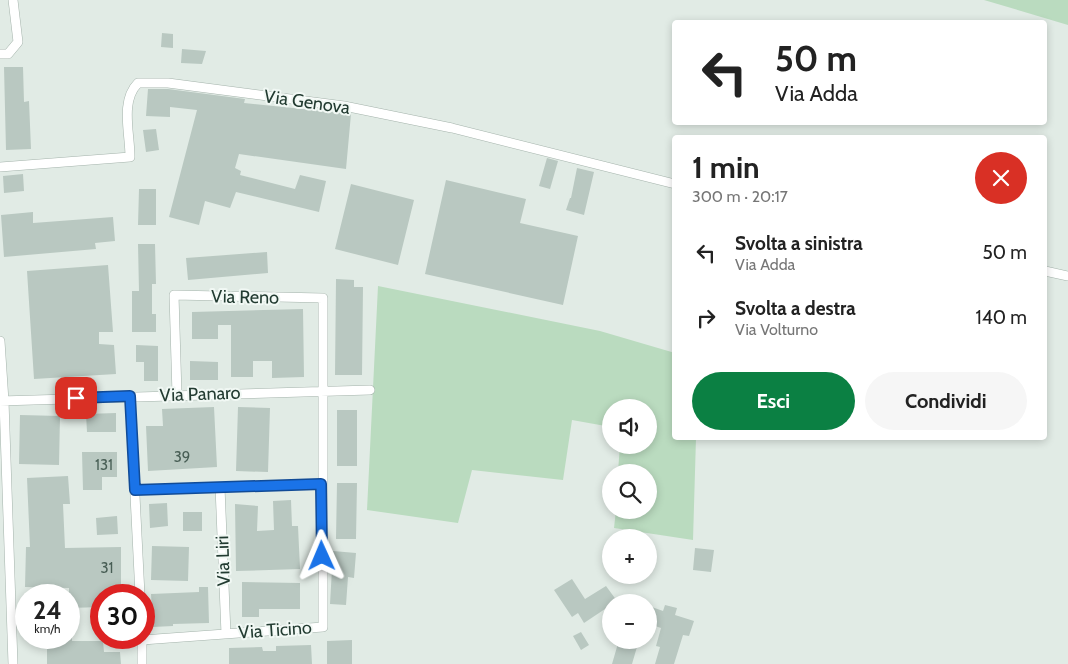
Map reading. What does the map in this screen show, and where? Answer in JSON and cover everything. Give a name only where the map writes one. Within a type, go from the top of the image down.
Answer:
[{"type":"street","points":[[0,54],[8,54],[18,42],[13,0]]},
{"type":"street","name":"Via Genova","points":[[0,167],[130,157],[127,102],[131,91],[138,83],[168,83],[344,106],[452,128],[672,183]]},
{"type":"street","points":[[1047,271],[1068,276]]},
{"type":"street","name":"Via Reno","points":[[177,395],[174,296],[323,298],[322,390]]},
{"type":"street","points":[[0,341],[13,664]]},
{"type":"street","name":"Via Ticino","points":[[155,638],[323,627],[322,390]]},
{"type":"street","name":"Via Panaro","points":[[2,401],[370,390]]},
{"type":"street","points":[[130,396],[139,584]]},
{"type":"street","points":[[135,490],[321,484]]},
{"type":"street","name":"Via Liri","points":[[220,487],[226,634]]},
{"type":"street","points":[[142,649],[142,664]]},
{"type":"green space","points":[[984,0],[1068,0],[1068,25]]},
{"type":"green space","points":[[378,286],[600,331],[672,352],[672,440],[696,440],[693,540],[657,535],[657,529],[614,528],[615,519],[657,519],[657,464],[619,464],[619,454],[657,454],[657,399],[602,399],[602,425],[572,420],[563,480],[472,470],[458,523],[367,510]]},
{"type":"building","points":[[162,33],[173,34],[173,48],[161,47]]},
{"type":"building","points":[[182,49],[206,51],[202,64],[181,63]]},
{"type":"building","points":[[4,67],[23,67],[24,102],[29,101],[31,149],[6,150]]},
{"type":"building","points":[[148,89],[168,89],[245,99],[244,103],[351,114],[346,169],[239,154],[235,168],[241,171],[240,175],[295,189],[300,175],[326,181],[319,212],[236,192],[230,208],[205,201],[199,225],[169,217],[197,110],[170,107],[170,117],[146,116]]},
{"type":"building","points":[[156,129],[159,150],[146,152],[143,130]]},
{"type":"building","points":[[547,158],[558,161],[550,189],[539,186]]},
{"type":"building","points":[[577,168],[594,172],[584,215],[566,210],[571,198]]},
{"type":"building","points":[[23,174],[24,191],[4,193],[3,176]]},
{"type":"building","points":[[446,180],[526,199],[520,223],[578,236],[563,305],[425,274]]},
{"type":"building","points":[[351,184],[414,200],[398,265],[335,249]]},
{"type":"building","points":[[139,189],[156,189],[156,225],[138,225]]},
{"type":"building","points":[[33,212],[33,223],[113,217],[115,241],[95,243],[96,249],[4,257],[1,215]]},
{"type":"building","points":[[138,244],[155,244],[156,284],[152,284],[152,314],[156,314],[156,332],[132,332],[132,291],[139,291]]},
{"type":"building","points":[[267,252],[268,273],[188,280],[186,258]]},
{"type":"building","points":[[108,265],[113,332],[99,332],[99,344],[114,345],[116,374],[34,379],[27,271]]},
{"type":"building","points":[[336,279],[354,280],[354,287],[363,287],[362,375],[335,375]]},
{"type":"building","points":[[303,309],[304,377],[272,378],[272,361],[253,361],[253,377],[231,377],[231,325],[218,325],[218,339],[192,339],[192,312]]},
{"type":"building","points":[[136,345],[158,346],[158,381],[144,381],[144,362],[136,362]]},
{"type":"building","points":[[190,361],[218,362],[218,380],[190,380]]},
{"type":"building","points":[[214,407],[217,467],[148,471],[146,426],[163,426],[162,409]]},
{"type":"building","points":[[238,407],[270,408],[268,472],[236,471]]},
{"type":"building","points":[[337,410],[357,410],[357,466],[337,466]]},
{"type":"building","points":[[116,413],[116,432],[87,432],[86,414]]},
{"type":"building","points":[[20,415],[60,416],[59,465],[19,464]]},
{"type":"building","points":[[82,452],[117,452],[117,477],[102,477],[102,490],[83,490]]},
{"type":"building","points":[[68,476],[70,504],[63,504],[65,548],[121,547],[121,584],[90,584],[90,607],[80,608],[80,584],[25,584],[26,547],[30,547],[27,478]]},
{"type":"building","points":[[337,483],[357,483],[356,539],[336,539]]},
{"type":"building","points":[[291,500],[292,526],[298,526],[300,569],[236,571],[235,504],[258,506],[257,531],[274,530],[273,501]]},
{"type":"building","points":[[167,503],[168,526],[150,528],[149,504]]},
{"type":"building","points":[[183,512],[202,512],[202,531],[183,531]]},
{"type":"building","points":[[117,516],[118,534],[97,535],[96,518]]},
{"type":"building","points":[[152,546],[189,547],[188,581],[151,580]]},
{"type":"building","points":[[695,548],[714,550],[711,572],[693,570]]},
{"type":"building","points":[[333,551],[356,553],[354,578],[348,577],[346,605],[330,604]]},
{"type":"building","points":[[572,579],[585,599],[606,586],[612,594],[602,594],[602,611],[584,623],[578,613],[572,617],[554,590]]},
{"type":"building","points":[[242,582],[300,583],[300,609],[259,609],[259,617],[242,617]]},
{"type":"building","points":[[199,587],[208,587],[209,623],[173,624],[173,626],[155,627],[155,594],[199,592]]},
{"type":"building","points":[[665,605],[677,608],[675,615],[694,621],[689,636],[683,635],[674,664],[655,664],[660,647],[657,646],[657,642],[661,628],[657,627],[657,609],[663,611]]},
{"type":"building","points":[[581,632],[589,645],[581,650],[573,636]]},
{"type":"building","points":[[352,640],[352,664],[327,664],[327,641]]},
{"type":"building","points":[[80,641],[90,641],[90,649],[104,649],[104,652],[120,652],[121,664],[47,664],[47,649],[80,649]]},
{"type":"building","points":[[311,645],[312,664],[229,664],[229,648],[262,647],[263,651],[276,651],[276,646]]},
{"type":"building","points":[[616,649],[636,649],[632,664],[612,664]]},
{"type":"route","points":[[76,398],[130,396],[135,490],[321,484],[322,556]]}]
